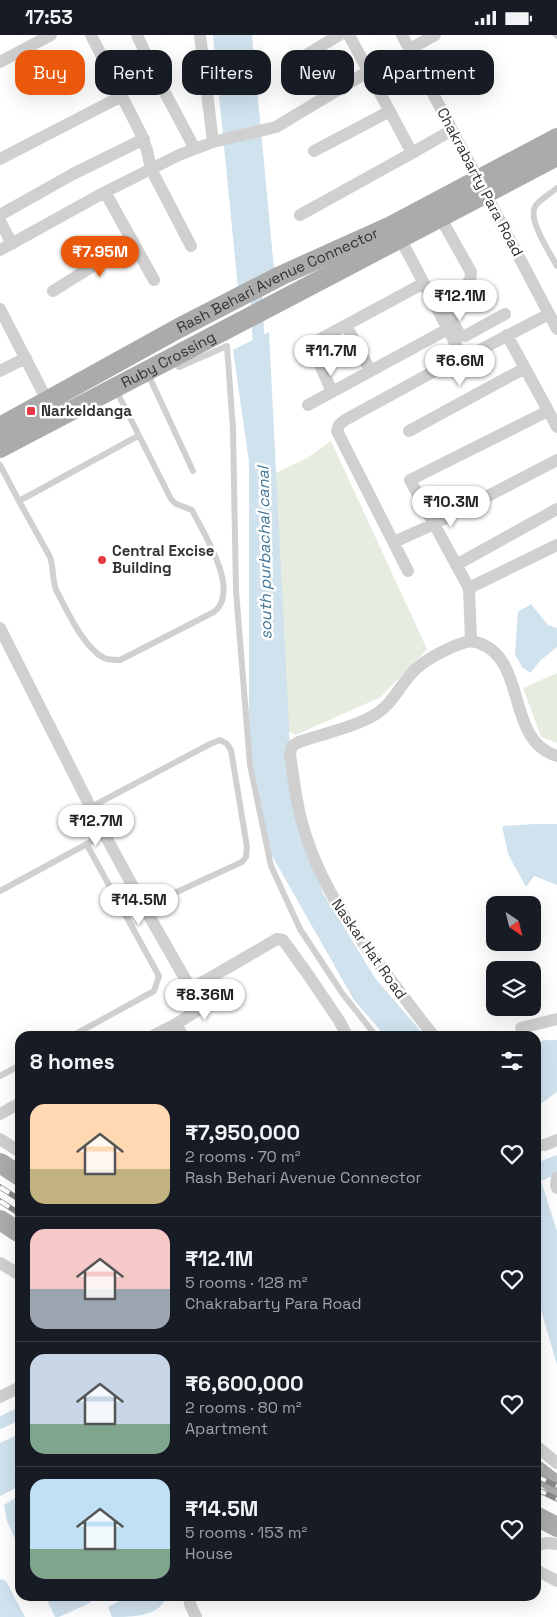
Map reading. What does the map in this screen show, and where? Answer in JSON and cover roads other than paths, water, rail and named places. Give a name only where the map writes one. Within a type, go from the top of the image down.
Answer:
[{"type":"main road","name":"Rash Behari Avenue Connector","points":[[229,327],[440,217],[482,186],[557,138]]},
{"type":"main road","name":"Rash Behari Avenue Connector","points":[[0,427],[280,276],[482,186],[554,160]]},
{"type":"main road","name":"Ruby Crossing","points":[[0,448],[229,327]]},
{"type":"main road","points":[[0,1163],[15,1173]]},
{"type":"main road","points":[[0,1220],[15,1230]]},
{"type":"main road","points":[[541,1474],[557,1485]]},
{"type":"main road","points":[[541,1519],[557,1527]]},
{"type":"street","points":[[0,62],[51,35]]},
{"type":"street","points":[[91,35],[144,139],[151,169],[191,246]]},
{"type":"street","points":[[137,35],[155,74],[195,149]]},
{"type":"street","points":[[200,35],[214,142]]},
{"type":"street","points":[[314,50],[339,35]]},
{"type":"street","points":[[349,35],[364,62]]},
{"type":"street","name":"Chakrabarty Para Road","points":[[402,35],[557,329]]},
{"type":"street","points":[[410,49],[435,35]]},
{"type":"street","points":[[0,250],[105,192],[195,149],[214,142],[273,128],[364,74]]},
{"type":"street","points":[[382,95],[412,153]]},
{"type":"street","points":[[0,159],[122,96]]},
{"type":"street","points":[[314,151],[390,111]]},
{"type":"street","points":[[300,215],[452,130]]},
{"type":"street","points":[[0,215],[74,174],[144,139]]},
{"type":"street","points":[[105,192],[154,280]]},
{"type":"street","points":[[440,217],[470,271],[471,277],[469,282],[444,301],[444,305],[460,335],[466,336],[505,314]]},
{"type":"street","points":[[0,221],[12,244]]},
{"type":"street","points":[[400,238],[462,356]]},
{"type":"street","points":[[53,291],[133,241]]},
{"type":"street","points":[[332,392],[311,344],[424,283]]},
{"type":"street","points":[[0,309],[56,419]]},
{"type":"street","points":[[408,571],[337,431],[339,425],[462,356],[470,355],[549,314]]},
{"type":"street","points":[[346,325],[370,370]]},
{"type":"street","points":[[308,405],[448,329]]},
{"type":"street","points":[[507,335],[557,427]]},
{"type":"street","points":[[0,371],[26,358]]},
{"type":"street","points":[[409,431],[525,368]]},
{"type":"street","points":[[548,411],[410,480],[469,588],[471,641],[480,643],[494,651],[504,664],[514,689],[524,725],[536,744],[557,756]]},
{"type":"street","points":[[394,541],[434,524],[557,460]]},
{"type":"street","points":[[456,565],[557,509]]},
{"type":"street","points":[[469,588],[557,545]]},
{"type":"street","points":[[0,628],[3,642],[99,824],[199,1003],[198,1010],[162,1031]]},
{"type":"street","name":"Naskar Hat Road","points":[[430,1031],[373,959],[344,918],[325,884],[306,836],[299,810],[290,754],[292,746],[299,742],[360,723],[372,717],[388,706],[401,686],[417,667],[437,654],[471,641]]},
{"type":"street","points":[[191,989],[277,939],[283,940],[344,1031]]},
{"type":"street","points":[[521,1028],[557,1019]]},
{"type":"street","points":[[176,1024],[180,1031]]},
{"type":"street","points":[[0,1113],[15,1106]]},
{"type":"street","points":[[0,1139],[15,1149]]},
{"type":"street","points":[[541,1145],[557,1140]]},
{"type":"street","points":[[557,1178],[557,1188]]},
{"type":"street","points":[[0,1263],[15,1272]]},
{"type":"street","points":[[0,1397],[15,1390]]},
{"type":"street","points":[[541,1451],[557,1463]]},
{"type":"street","points":[[541,1544],[557,1544]]},
{"type":"street","points":[[541,1573],[557,1581]]},
{"type":"street","points":[[190,1601],[196,1617]]},
{"type":"lane","points":[[557,187],[536,205],[533,213],[534,222],[557,266]]},
{"type":"lane","points":[[169,359],[179,367],[227,346],[232,429],[236,591],[250,765],[271,866],[300,929],[342,993],[372,1031]]},
{"type":"lane","points":[[147,371],[193,471]]},
{"type":"lane","points":[[0,465],[50,557],[53,565],[53,583],[56,590],[85,640],[105,659],[120,660],[214,613],[220,607],[224,598],[221,571],[192,510],[176,504],[170,499],[115,388]]},
{"type":"lane","points":[[18,501],[138,436]]},
{"type":"lane","points":[[91,807],[220,740],[227,744],[230,750],[242,813],[247,847],[246,857],[242,862],[144,907]]},
{"type":"lane","points":[[0,891],[96,839],[100,833],[99,824]]},
{"type":"lane","points":[[81,1031],[154,991],[159,976],[87,845]]},
{"type":"lane","points":[[0,1076],[15,1068]]},
{"type":"water","points":[[213,35],[252,35],[253,50],[214,50]]},
{"type":"water","points":[[219,95],[258,95],[274,269],[238,288]]},
{"type":"water","points":[[269,332],[293,806],[323,893],[375,978],[421,1031],[381,1031],[354,1000],[271,854],[249,745],[249,462],[233,350]]},
{"type":"water","points":[[531,604],[548,625],[557,628],[557,647],[541,660],[530,673],[522,667],[515,654],[518,612]]},
{"type":"water","points":[[557,824],[557,885],[534,876],[526,887],[508,854],[502,826]]},
{"type":"water","points":[[557,1040],[557,1092],[541,1103],[541,1041]]},
{"type":"water","points":[[557,1155],[557,1174],[541,1181],[541,1161]]},
{"type":"water","points":[[541,1181],[557,1231],[557,1365],[541,1310]]},
{"type":"water","points":[[15,1436],[15,1488],[0,1496],[0,1443]]},
{"type":"water","points":[[15,1498],[15,1539],[7,1521],[4,1505]]},
{"type":"water","points":[[0,1580],[6,1581],[25,1617],[0,1617]]},
{"type":"water","points":[[47,1601],[91,1601],[59,1617],[55,1617]]},
{"type":"water","points":[[119,1601],[164,1602],[154,1611],[133,1616],[112,1617],[108,1607]]},
{"type":"waterway","name":"south purbachal canal","points":[[256,283],[259,353]]},
{"type":"waterway","points":[[0,1423],[15,1416]]},
{"type":"railway","points":[[0,1187],[15,1197]]},
{"type":"railway","points":[[0,1201],[15,1211]]},
{"type":"railway","points":[[541,1478],[557,1486]]},
{"type":"railway","points":[[541,1491],[557,1499]]},
{"type":"place","name":"Narkeldanga","points":[[31,411]]},
{"type":"place","name":"Central Excise Building","points":[[102,560]]}]
